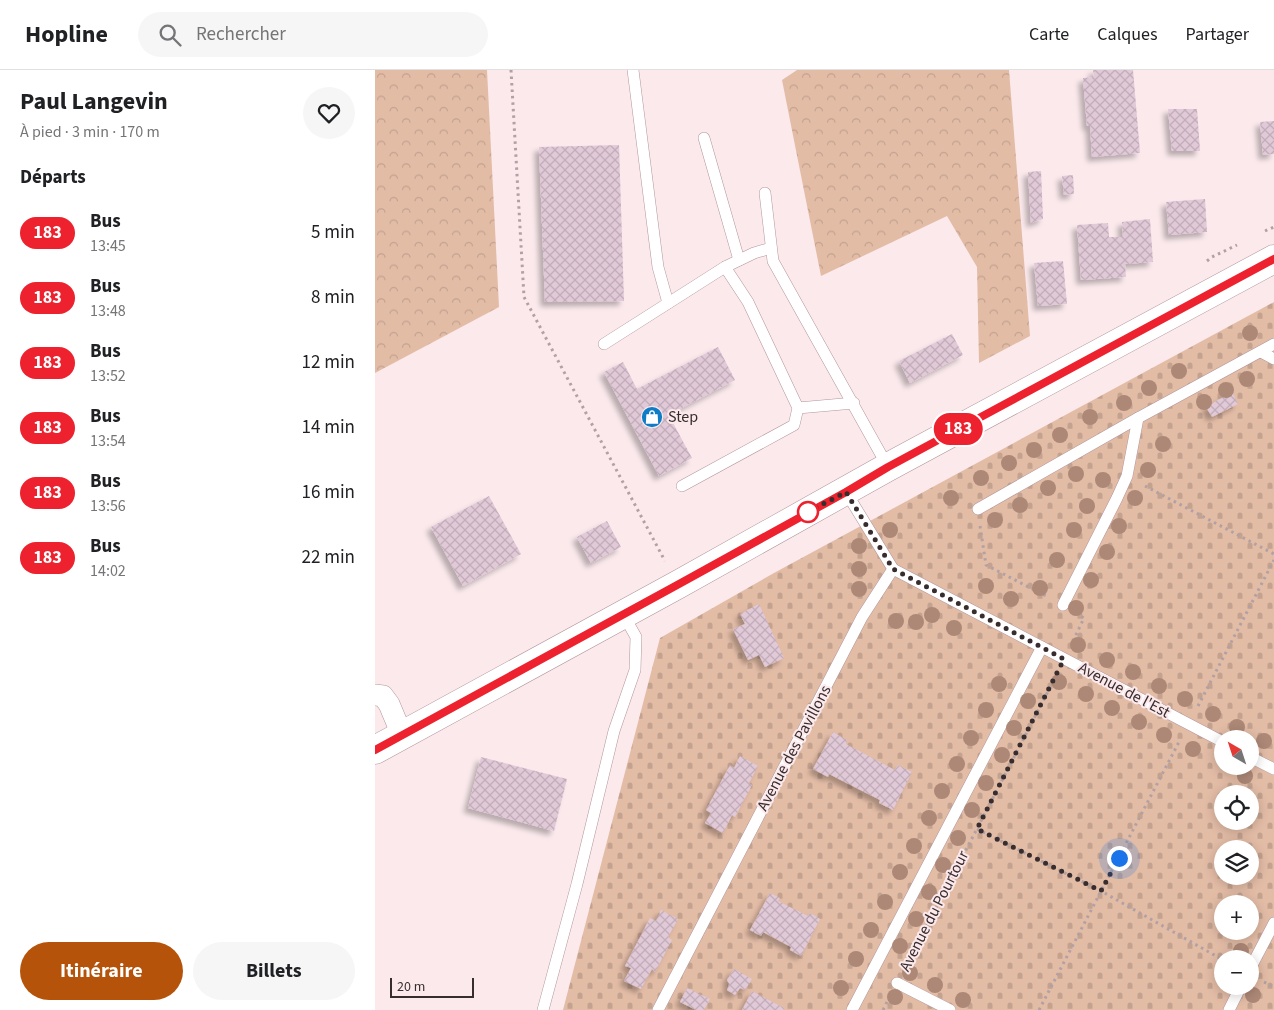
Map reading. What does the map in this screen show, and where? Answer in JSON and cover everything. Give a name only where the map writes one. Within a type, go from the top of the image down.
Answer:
[{"type":"main road","points":[[375,750],[846,492],[888,467],[1274,259]]},
{"type":"street","points":[[375,695],[383,696],[389,704],[402,735]]},
{"type":"lane","points":[[633,70],[658,267],[668,303]]},
{"type":"lane","points":[[704,138],[739,260]]},
{"type":"lane","points":[[765,193],[773,261],[888,467]]},
{"type":"lane","points":[[604,344],[725,267],[754,253],[771,248]]},
{"type":"lane","points":[[682,486],[794,425],[798,408],[748,302],[725,267]]},
{"type":"lane","points":[[978,508],[1274,344]]},
{"type":"lane","points":[[1261,352],[1274,359]]},
{"type":"lane","points":[[798,408],[853,403]]},
{"type":"lane","points":[[1063,605],[1127,476],[1138,418]]},
{"type":"lane","points":[[846,492],[893,569]]},
{"type":"lane","name":"Avenue de l'Est","points":[[893,569],[1214,737]]},
{"type":"lane","name":"Avenue des Pavillons","points":[[658,1010],[858,626],[893,569]]},
{"type":"lane","points":[[543,1010],[577,884],[614,731],[635,670],[636,637],[623,614]]},
{"type":"lane","name":"Avenue du Pourtour","points":[[852,1010],[960,807],[1042,647]]},
{"type":"lane","points":[[1259,762],[1274,769]]},
{"type":"lane","points":[[1259,952],[1274,923]]},
{"type":"lane","points":[[897,983],[950,1010]]},
{"type":"lane","points":[[1229,1010],[1236,995]]},
{"type":"path","points":[[511,70],[524,297],[667,565]]},
{"type":"path","points":[[1127,476],[1274,554]]},
{"type":"path","points":[[978,508],[986,565],[1063,605]]},
{"type":"path","points":[[1039,1010],[1274,560]]},
{"type":"path","name":"Avenue du Pourtour","points":[[883,1010],[1084,618],[1063,605]]},
{"type":"path","points":[[977,829],[1101,891],[1214,955]]},
{"type":"green space","points":[[375,70],[487,70],[499,307],[375,373]]},
{"type":"green space","points":[[797,70],[1009,70],[1030,336],[979,363],[977,267],[947,216],[821,276],[782,80]]},
{"type":"green space","points":[[1274,302],[1274,1010],[563,1010],[660,638],[774,573]]},
{"type":"building","points":[[1093,70],[1133,70],[1140,153],[1092,157],[1090,126],[1087,126],[1083,78],[1094,77]]},
{"type":"building","points":[[1168,109],[1197,109],[1200,151],[1172,151]]},
{"type":"building","points":[[1274,121],[1274,154],[1263,155],[1260,122]]},
{"type":"building","points":[[619,145],[624,301],[545,302],[539,147]]},
{"type":"building","points":[[1041,171],[1043,219],[1031,223],[1028,172]]},
{"type":"building","points":[[1073,175],[1074,194],[1064,195],[1062,176]]},
{"type":"building","points":[[1205,199],[1207,232],[1169,235],[1166,202]]},
{"type":"building","points":[[1150,219],[1153,262],[1125,264],[1126,277],[1081,280],[1077,225],[1108,223],[1109,237],[1123,237],[1122,222]]},
{"type":"building","points":[[1063,261],[1067,304],[1038,306],[1034,263]]},
{"type":"building","points":[[952,334],[963,355],[910,383],[899,361]]},
{"type":"building","name":"Step","points":[[718,347],[735,380],[678,410],[673,423],[692,458],[659,476],[604,372],[623,362],[637,389]]},
{"type":"building","points":[[1232,392],[1238,404],[1212,417],[1206,407]]},
{"type":"building","points":[[489,496],[521,554],[463,586],[431,527]]},
{"type":"building","points":[[607,521],[621,547],[591,563],[577,537]]},
{"type":"building","points":[[759,604],[784,658],[765,667],[759,655],[748,660],[733,629],[745,624],[740,614]]},
{"type":"building","points":[[833,732],[847,740],[846,744],[895,770],[898,765],[912,772],[893,810],[879,803],[880,800],[829,774],[828,777],[813,769]]},
{"type":"building","points":[[740,756],[758,766],[749,783],[752,785],[735,817],[732,815],[723,833],[705,823],[711,813],[706,810],[730,765],[734,768]]},
{"type":"building","points":[[481,757],[567,779],[554,831],[468,808]]},
{"type":"building","points":[[770,893],[780,898],[778,901],[808,916],[810,913],[820,919],[801,956],[790,950],[791,947],[763,932],[761,936],[750,930]]},
{"type":"building","points":[[661,910],[678,919],[668,937],[672,940],[655,972],[652,969],[641,989],[624,981],[631,968],[625,966],[650,918],[656,921]]},
{"type":"building","points":[[734,969],[752,979],[745,990],[740,988],[735,995],[727,990],[729,984],[727,980]]},
{"type":"building","points":[[687,988],[710,999],[704,1010],[696,1010],[680,1002]]},
{"type":"building","points":[[752,991],[784,1008],[783,1010],[742,1010]]},
{"type":"bus line","name":"183","points":[[375,750],[609,623],[888,467],[1274,259]]},
{"type":"place","name":"Step","points":[[652,417]]},
{"type":"route","points":[[808,512],[846,492],[893,569],[1064,659],[977,829],[1101,891],[1119,858]]}]
